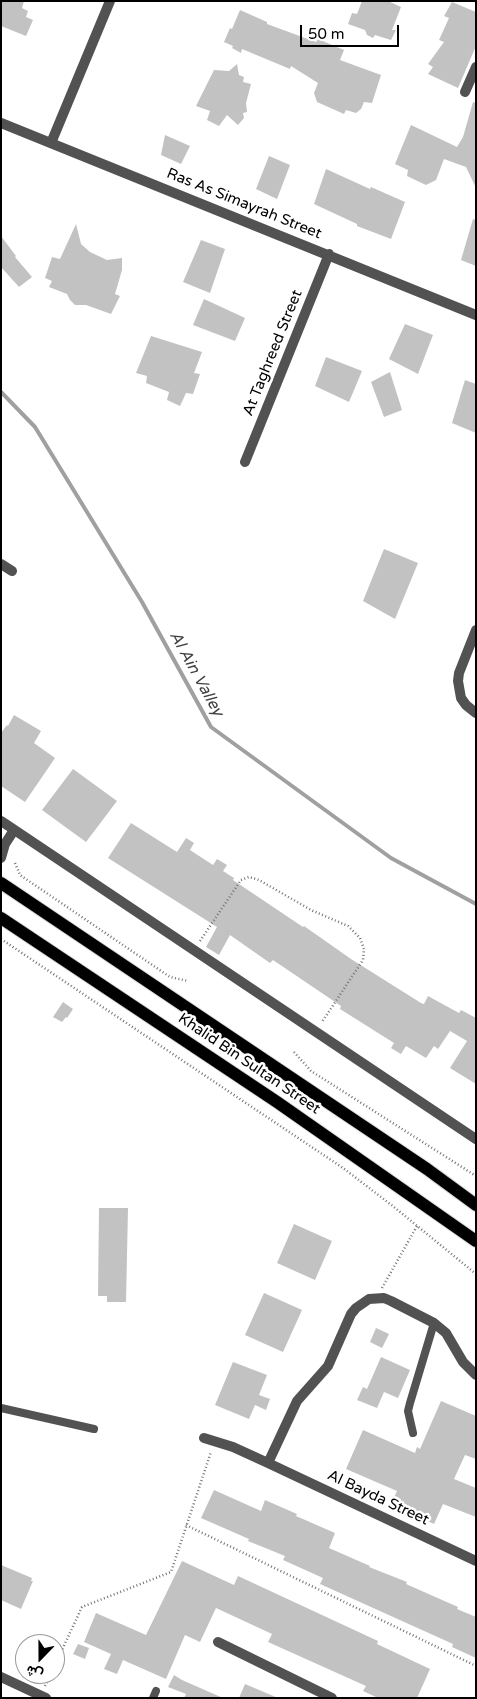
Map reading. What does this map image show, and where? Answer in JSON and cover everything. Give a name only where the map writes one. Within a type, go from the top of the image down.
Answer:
[{"type":"main road","name":"Khalid Bin Sultan Street","points":[[1,883],[427,1169],[476,1205]]},
{"type":"main road","name":"Khalid Bin Sultan Street","points":[[1,918],[277,1102],[476,1241]]},
{"type":"street","points":[[51,143],[110,1]]},
{"type":"street","points":[[465,92],[476,67]]},
{"type":"street","name":"Ras As Simayrah Street","points":[[1,123],[476,315]]},
{"type":"street","name":"At Taghreed Street","points":[[245,462],[329,254]]},
{"type":"street","points":[[1,564],[12,571]]},
{"type":"street","points":[[476,630],[459,672],[458,681],[461,698],[476,713]]},
{"type":"street","points":[[1,821],[476,1139]]},
{"type":"street","points":[[1,858],[4,843],[14,830]]},
{"type":"street","points":[[268,1463],[297,1400],[328,1366],[351,1314],[362,1303],[377,1298],[391,1301],[434,1322],[446,1333],[463,1362],[476,1375]]},
{"type":"street","name":"Al Bayda Street","points":[[204,1438],[233,1447],[476,1561]]},
{"type":"street","points":[[218,1642],[332,1698]]},
{"type":"street","points":[[1,1677],[46,1698]]},
{"type":"lane","points":[[413,1433],[408,1411],[434,1322]]},
{"type":"lane","points":[[1,1408],[94,1429]]},
{"type":"path","points":[[15,863],[20,876],[170,977],[188,981]]},
{"type":"path","points":[[194,950],[241,880],[249,877],[259,880],[311,910],[348,926],[360,938],[364,949],[362,960],[316,1032]]},
{"type":"path","points":[[1,939],[343,1168],[476,1274]]},
{"type":"path","points":[[294,1052],[311,1071],[476,1176]]},
{"type":"path","points":[[377,1298],[417,1226]]},
{"type":"path","points":[[65,1643],[82,1606],[171,1572],[215,1441]]},
{"type":"path","points":[[186,1525],[476,1666]]},
{"type":"building","points":[[1,1],[24,1],[22,8],[28,11],[26,17],[33,20],[26,36],[1,26]]},
{"type":"building","points":[[362,1],[388,1],[401,7],[392,30],[396,30],[391,40],[375,35],[373,38],[367,35],[365,30],[348,24],[352,13],[357,14]]},
{"type":"building","points":[[452,2],[476,12],[476,46],[458,88],[428,74],[433,67],[428,64],[444,42],[439,40],[449,18],[444,16]]},
{"type":"building","points":[[240,10],[267,22],[267,24],[316,42],[318,39],[344,50],[340,60],[381,75],[372,103],[364,102],[361,109],[356,113],[346,110],[344,114],[317,102],[314,93],[318,83],[291,66],[290,69],[242,49],[241,53],[232,48],[233,46],[224,42]]},
{"type":"building","points":[[237,64],[239,75],[244,77],[243,82],[251,84],[246,103],[247,112],[243,113],[244,118],[238,125],[227,115],[219,126],[207,120],[210,111],[196,106],[214,70],[229,71]]},
{"type":"building","points":[[473,102],[476,103],[476,188],[466,167],[444,159],[436,180],[426,185],[407,176],[408,170],[395,164],[411,125],[457,147],[463,137]]},
{"type":"building","points":[[165,135],[190,146],[181,164],[161,155]]},
{"type":"building","points":[[269,156],[290,165],[277,199],[256,189]]},
{"type":"building","points":[[326,169],[405,202],[391,239],[357,226],[357,224],[314,204]]},
{"type":"building","points":[[473,219],[476,220],[476,266],[461,260]]},
{"type":"building","points":[[76,224],[81,244],[90,252],[107,260],[122,258],[122,270],[115,294],[120,296],[111,314],[86,305],[75,305],[67,294],[49,287],[52,281],[45,278],[52,257],[60,259]]},
{"type":"building","points":[[1,236],[32,277],[19,287],[1,267]]},
{"type":"building","points":[[201,240],[225,249],[210,293],[183,282]]},
{"type":"building","points":[[204,299],[245,318],[235,341],[193,325]]},
{"type":"building","points":[[405,324],[433,335],[418,374],[389,359]]},
{"type":"building","points":[[151,336],[202,352],[194,373],[200,374],[193,394],[186,393],[180,406],[167,400],[169,392],[146,383],[147,376],[136,373]]},
{"type":"building","points":[[326,357],[362,371],[349,402],[315,386]]},
{"type":"building","points":[[390,372],[402,410],[384,417],[371,382]]},
{"type":"building","points":[[465,380],[476,384],[476,433],[452,423]]},
{"type":"building","points":[[384,549],[418,563],[395,619],[363,601]]},
{"type":"building","points":[[14,715],[41,731],[34,743],[55,758],[25,802],[1,786],[1,733],[8,726]]},
{"type":"building","points":[[73,769],[117,801],[86,842],[42,810]]},
{"type":"building","points":[[131,823],[177,852],[186,838],[194,843],[190,850],[213,865],[217,859],[227,865],[223,871],[234,878],[233,880],[351,959],[421,1003],[424,1004],[428,996],[459,1013],[461,1010],[476,1018],[476,1084],[450,1068],[467,1041],[450,1031],[438,1049],[434,1046],[426,1058],[406,1046],[401,1054],[391,1048],[394,1043],[340,1009],[341,1006],[273,960],[270,963],[230,935],[219,955],[206,947],[217,927],[108,858]]},
{"type":"building","points":[[63,1002],[73,1009],[62,1022],[53,1017]]},
{"type":"building","points":[[99,1208],[128,1208],[126,1302],[107,1302],[107,1296],[98,1296]]},
{"type":"building","points":[[294,1224],[332,1241],[315,1280],[277,1263]]},
{"type":"building","points":[[264,1293],[302,1310],[283,1352],[245,1335]]},
{"type":"building","points":[[376,1328],[389,1334],[382,1348],[370,1342]]},
{"type":"building","points":[[381,1357],[410,1370],[398,1398],[384,1392],[377,1408],[357,1400],[363,1387],[367,1389]]},
{"type":"building","points":[[233,1362],[267,1375],[259,1395],[270,1399],[266,1410],[255,1405],[249,1419],[215,1405]]},
{"type":"building","points":[[441,1401],[476,1416],[476,1459],[465,1455],[454,1479],[476,1488],[476,1517],[443,1504],[434,1524],[391,1504],[397,1491],[346,1469],[363,1430],[415,1453],[417,1447],[420,1449]]},
{"type":"building","points":[[214,1490],[261,1511],[265,1500],[297,1514],[296,1516],[335,1533],[329,1548],[407,1582],[406,1584],[476,1617],[476,1658],[452,1647],[453,1644],[320,1584],[323,1578],[283,1560],[285,1556],[248,1541],[249,1539],[201,1518]]},
{"type":"building","points":[[182,1561],[234,1585],[238,1576],[378,1641],[377,1644],[430,1669],[417,1698],[378,1698],[363,1691],[366,1686],[268,1642],[272,1634],[216,1608],[200,1642],[185,1635],[166,1679],[123,1660],[117,1674],[104,1669],[111,1654],[84,1642],[96,1613],[146,1635]]},
{"type":"building","points":[[1,1565],[32,1578],[31,1581],[33,1581],[21,1609],[1,1600]]},
{"type":"building","points":[[78,1644],[89,1648],[85,1659],[73,1654]]},
{"type":"building","points":[[174,1675],[223,1698],[184,1698],[186,1694],[168,1687]]},
{"type":"building","points":[[245,1684],[278,1698],[239,1698]]},
{"type":"waterway","name":"Al Ain Valley","points":[[1,392],[35,427],[142,602],[211,727],[391,858],[476,904]]}]
